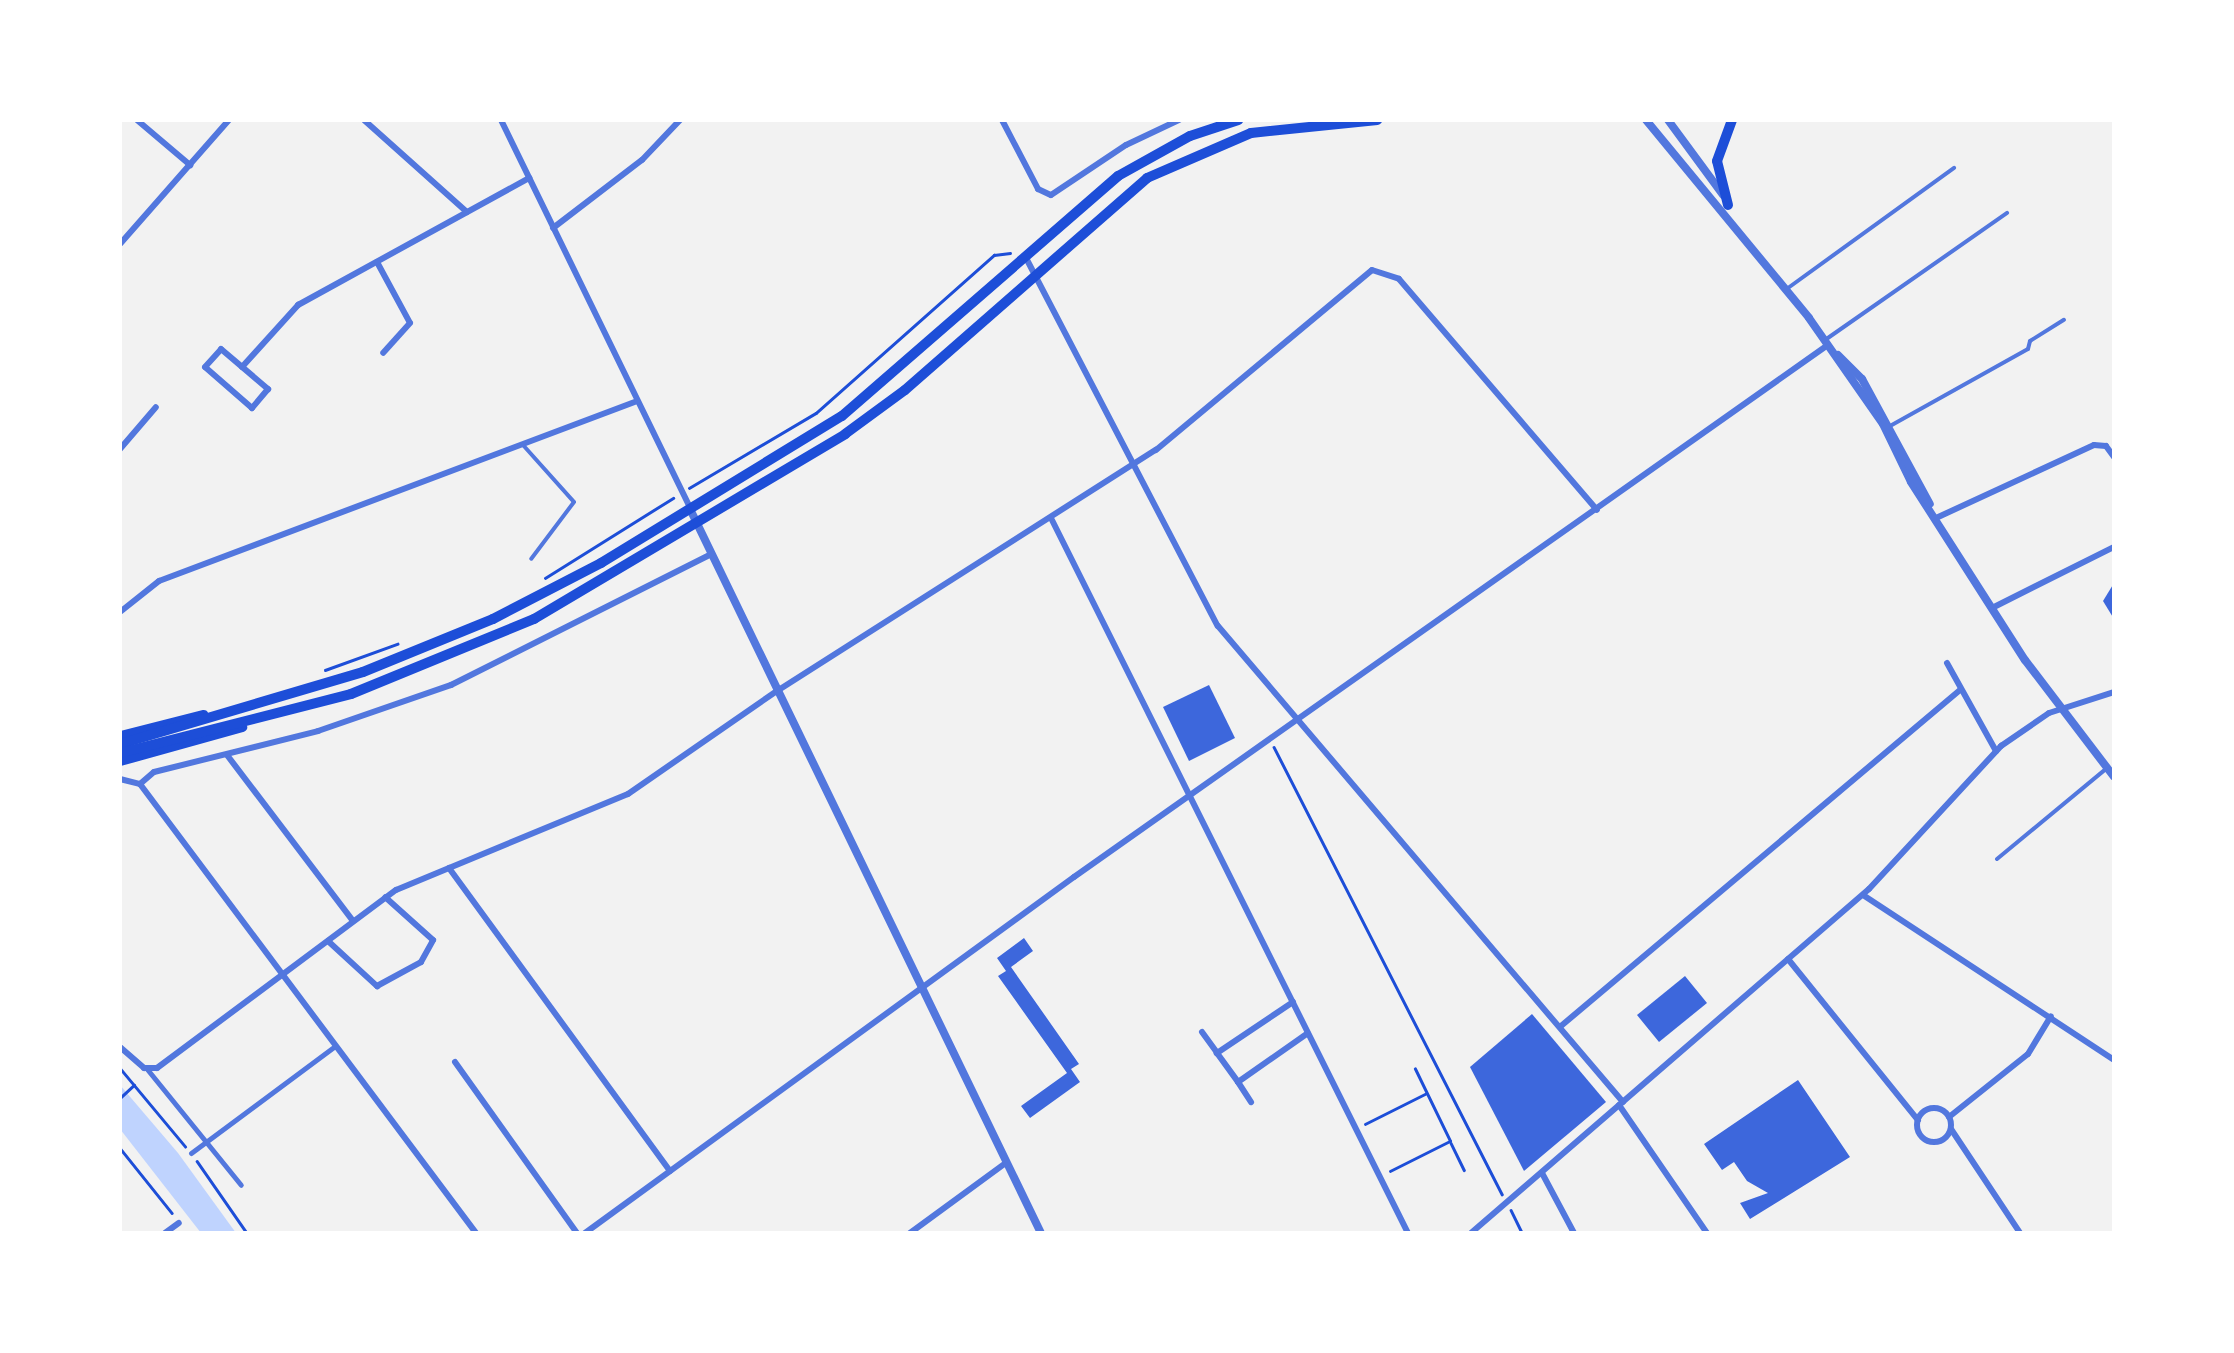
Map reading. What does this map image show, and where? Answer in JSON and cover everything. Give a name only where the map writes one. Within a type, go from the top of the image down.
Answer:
[{"type":"main road","points":[[120,744],[284,697],[493,618],[691,511],[842,416],[1025,256],[1145,159],[1238,120]]},
{"type":"main road","points":[[120,761],[276,717],[490,639],[698,526],[905,390],[1126,192],[1202,150],[1275,128],[1376,120]]},
{"type":"main road","points":[[1728,205],[1717,161],[1732,120]]},
{"type":"main road","points":[[120,735],[284,697]]},
{"type":"main road","points":[[120,753],[276,717]]},
{"type":"street","points":[[137,120],[190,165]]},
{"type":"street","points":[[120,244],[229,120]]},
{"type":"street","points":[[364,120],[468,212]]},
{"type":"street","points":[[501,120],[1041,1233]]},
{"type":"street","points":[[553,228],[642,160],[680,120]]},
{"type":"street","points":[[1002,120],[1038,189],[1060,192],[1112,153],[1179,120]]},
{"type":"street","points":[[1646,120],[1746,233],[1888,427],[1936,518],[1992,608],[2114,777]]},
{"type":"street","points":[[1668,120],[1746,233]]},
{"type":"street","points":[[242,367],[292,310],[529,178]]},
{"type":"street","points":[[1025,256],[1218,626],[1560,1026],[1621,1103],[1706,1233]]},
{"type":"street","points":[[377,262],[410,323],[383,353]]},
{"type":"street","points":[[147,1069],[160,1066],[386,897],[616,802],[777,691],[1052,520],[1134,465],[1360,276],[1380,269],[1400,279],[1597,510]]},
{"type":"street","points":[[455,1062],[581,1233],[1597,510],[1826,342]]},
{"type":"street","points":[[221,349],[242,367],[268,389],[252,408],[205,367],[221,349]]},
{"type":"street","points":[[120,612],[159,581],[637,401]]},
{"type":"street","points":[[120,449],[156,407]]},
{"type":"street","points":[[1936,518],[2094,445],[2106,446],[2114,456]]},
{"type":"street","points":[[1052,520],[1408,1233]]},
{"type":"street","points":[[1992,608],[2114,548]]},
{"type":"street","points":[[140,784],[154,772],[226,755],[466,679],[711,554]]},
{"type":"street","points":[[1947,663],[1996,751]]},
{"type":"street","points":[[1560,1026],[1960,690]]},
{"type":"street","points":[[1471,1233],[1863,894],[1996,751],[2062,708],[2114,692]]},
{"type":"street","points":[[226,755],[352,922]]},
{"type":"street","points":[[120,779],[140,784],[476,1233]]},
{"type":"street","points":[[449,868],[670,1171]]},
{"type":"street","points":[[1863,894],[2114,1060]]},
{"type":"street","points":[[328,941],[374,986],[421,962],[434,940],[386,897]]},
{"type":"street","points":[[1788,960],[1918,1120],[1918,1131],[1930,1141],[1941,1140],[1950,1129]]},
{"type":"street","points":[[1217,1053],[1292,1002]]},
{"type":"street","points":[[1949,1117],[2028,1054],[2051,1016]]},
{"type":"street","points":[[1202,1032],[1251,1102]]},
{"type":"street","points":[[1238,1082],[1308,1033]]},
{"type":"street","points":[[190,1153],[335,1046]]},
{"type":"street","points":[[120,1047],[147,1069],[241,1186]]},
{"type":"street","points":[[1918,1120],[1934,1108],[1949,1117]]},
{"type":"street","points":[[1949,1117],[1950,1129],[2020,1233]]},
{"type":"street","points":[[910,1233],[1007,1162]]},
{"type":"street","points":[[1541,1172],[1574,1233]]},
{"type":"street","points":[[165,1233],[179,1224]]},
{"type":"lane","points":[[1788,288],[1954,168]]},
{"type":"lane","points":[[1826,342],[2007,214]]},
{"type":"lane","points":[[1888,427],[2028,350],[2030,341],[2064,320]]},
{"type":"lane","points":[[523,445],[574,502],[531,559]]},
{"type":"lane","points":[[1997,859],[2107,768]]},
{"type":"path","points":[[534,584],[816,413],[994,256],[1008,254]]},
{"type":"path","points":[[323,670],[410,640]]},
{"type":"path","points":[[1271,741],[1522,1233]]},
{"type":"path","points":[[1415,1069],[1464,1170]]},
{"type":"path","points":[[120,1098],[134,1085]]},
{"type":"path","points":[[1356,1128],[1426,1093]]},
{"type":"path","points":[[1380,1176],[1450,1142]]},
{"type":"path","points":[[120,1148],[179,1224]]},
{"type":"water","points":[[120,1085],[178,1153],[236,1233],[201,1233],[120,1129]]},
{"type":"building","points":[[2114,583],[2114,619],[2103,601]]},
{"type":"building","points":[[1209,685],[1235,738],[1189,761],[1163,707]]},
{"type":"building","points":[[1024,938],[1033,951],[1011,967],[1079,1064],[1071,1069],[1080,1082],[1030,1118],[1021,1106],[1067,1073],[998,976],[1006,971],[997,958]]},
{"type":"building","points":[[1685,976],[1707,1003],[1659,1042],[1637,1015]]},
{"type":"building","points":[[1532,1014],[1606,1102],[1524,1171],[1470,1067]]},
{"type":"building","points":[[1798,1080],[1850,1157],[1750,1219],[1740,1203],[1768,1193],[1747,1181],[1734,1162],[1722,1170],[1704,1144]]}]
